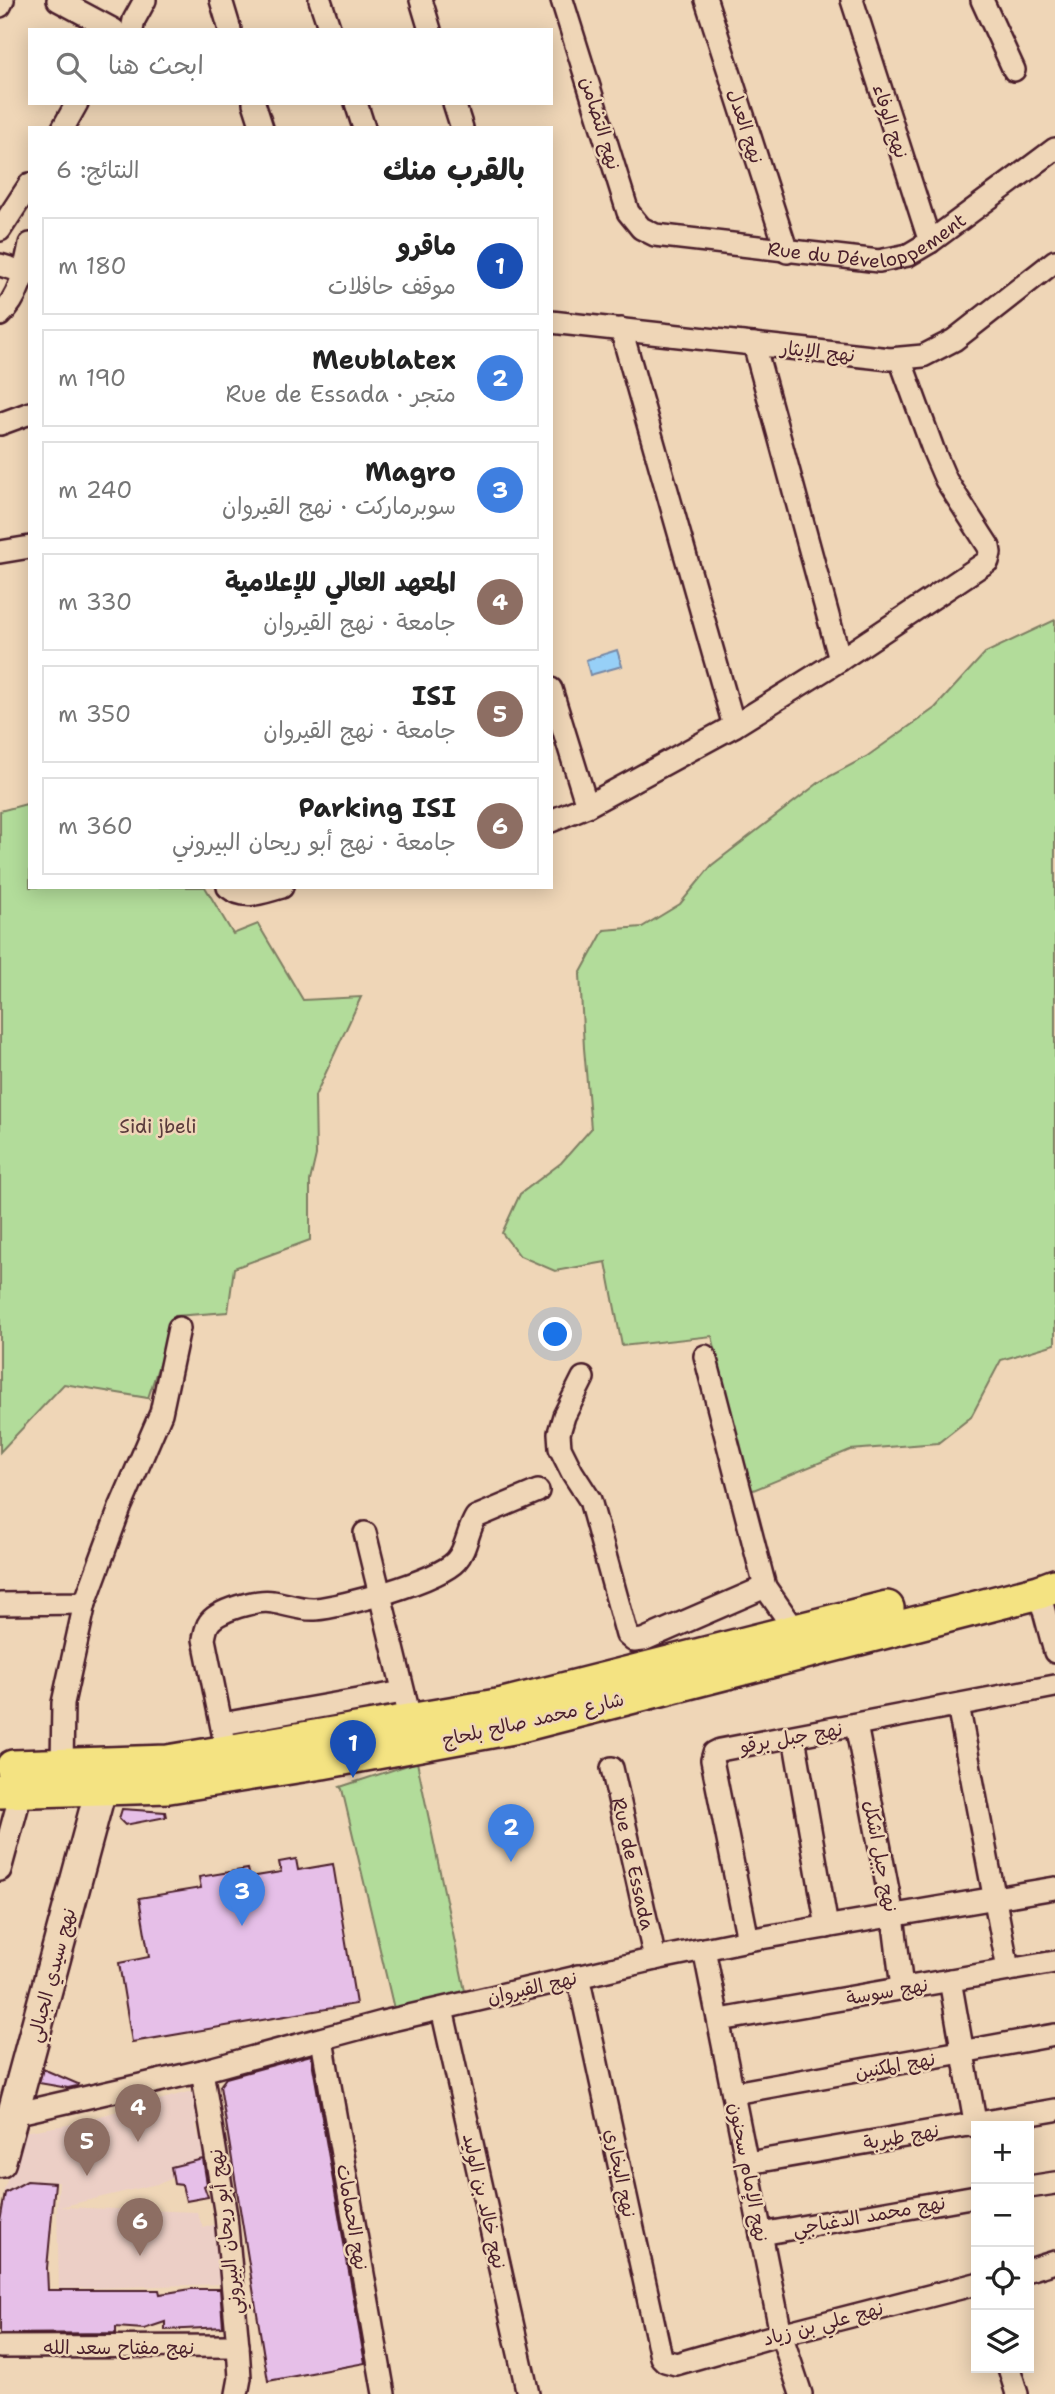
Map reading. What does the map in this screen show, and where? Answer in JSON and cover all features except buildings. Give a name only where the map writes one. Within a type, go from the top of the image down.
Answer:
[{"type":"main road","name":"شارع محمد صالح بلحاج","points":[[7,1783],[62,1765],[143,1764],[225,1739],[400,1722],[503,1705],[1011,1578],[1050,1581]]},
{"type":"main road","name":"شارع محمد صالح بلحاج","points":[[7,1783],[101,1788],[169,1786],[400,1722],[513,1727],[1050,1581]]},
{"type":"street","points":[[0,6],[2,0]]},
{"type":"street","points":[[58,0],[126,27],[145,0]]},
{"type":"street","points":[[221,0],[229,28]]},
{"type":"street","points":[[320,0],[329,28]]},
{"type":"street","points":[[421,0],[429,28]]},
{"type":"street","name":"نهج التضامن","points":[[562,0],[628,212],[641,228],[655,235]]},
{"type":"street","name":"نهج العدل","points":[[706,0],[787,252]]},
{"type":"street","name":"نهج الوفاء","points":[[852,0],[930,242]]},
{"type":"street","points":[[982,0],[1014,70]]},
{"type":"street","points":[[64,126],[76,105]]},
{"type":"street","points":[[80,126],[92,105]]},
{"type":"street","points":[[255,105],[261,126]]},
{"type":"street","points":[[357,105],[363,126]]},
{"type":"street","points":[[455,105],[460,126]]},
{"type":"street","name":"Rue du Développement","points":[[655,235],[879,261],[908,255],[1054,152]]},
{"type":"street","points":[[0,203],[28,187]]},
{"type":"street","points":[[0,230],[28,187]]},
{"type":"street","name":"نهج الإيثار","points":[[553,322],[900,359],[923,356],[954,340],[1055,261]]},
{"type":"street","points":[[0,265],[27,273],[3,309]]},
{"type":"street","points":[[3,309],[28,303]]},
{"type":"street","points":[[621,329],[734,726]]},
{"type":"street","points":[[754,344],[840,660]]},
{"type":"street","points":[[553,818],[587,806],[734,726],[981,567],[990,556],[986,542],[946,480],[900,359]]},
{"type":"street","points":[[0,424],[28,414]]},
{"type":"street","points":[[0,552],[28,547]]},
{"type":"street","points":[[553,696],[587,806]]},
{"type":"street","points":[[231,889],[238,894],[251,896],[275,889]]},
{"type":"street","points":[[62,1765],[63,1703],[85,1603],[120,1508],[161,1413],[179,1328]]},
{"type":"street","points":[[705,1356],[765,1587],[795,1630]]},
{"type":"street","points":[[583,1378],[564,1416],[559,1433],[560,1448],[590,1500],[627,1635],[634,1641],[643,1640],[765,1587]]},
{"type":"street","points":[[225,1739],[204,1639],[208,1624],[217,1616],[256,1601],[272,1601],[300,1609],[316,1609],[380,1595],[443,1571],[456,1561],[476,1517],[538,1491]]},
{"type":"street","points":[[365,1533],[380,1595],[400,1722]]},
{"type":"street","points":[[1050,1581],[1055,1652]]},
{"type":"street","points":[[0,1604],[85,1603]]},
{"type":"street","name":"نهج جبل برقو","points":[[748,1940],[712,1760],[714,1753],[1055,1686]]},
{"type":"street","points":[[958,1705],[1008,1969]]},
{"type":"street","name":"نهج جبل اشكل","points":[[856,1725],[893,1916],[902,1988]]},
{"type":"street","points":[[794,1737],[827,1927]]},
{"type":"street","name":"Rue de Essada","points":[[612,1768],[655,1959]]},
{"type":"street","points":[[0,1870],[7,1783]]},
{"type":"street","name":"نهج سيدي الجبالي","points":[[0,2162],[101,1788]]},
{"type":"street","name":"نهج القيروان","points":[[8,2125],[442,2008],[578,1976],[704,1948],[1055,1888]]},
{"type":"street","name":"نهج الإمام سحنون","points":[[704,1948],[780,2334],[801,2394]]},
{"type":"street","name":"نهج سوسة","points":[[720,2020],[1055,1962]]},
{"type":"street","name":"نهج البخاري","points":[[578,1976],[661,2357],[671,2363]]},
{"type":"street","points":[[950,1980],[975,2121]]},
{"type":"street","name":"نهج خالد بن الوليد","points":[[442,2008],[528,2394]]},
{"type":"street","name":"نهج المكنين","points":[[734,2093],[1055,2035]]},
{"type":"street","name":"نهج الحمامات","points":[[321,2040],[384,2394]]},
{"type":"street","name":"نهج أبو ريحان البيروني","points":[[202,2071],[225,2203],[238,2346],[240,2378],[237,2394]]},
{"type":"street","name":"نهج طبربة","points":[[997,2121],[1055,2110]]},
{"type":"street","name":"نهج طبربة","points":[[748,2163],[971,2126]]},
{"type":"street","points":[[1034,2186],[1055,2183]]},
{"type":"street","name":"نهج محمد الدغباجي","points":[[761,2234],[971,2197]]},
{"type":"street","points":[[1034,2268],[1055,2262]]},
{"type":"street","name":"نهج علي بن زياد","points":[[671,2363],[676,2364],[780,2334],[971,2285]]},
{"type":"street","name":"نهج مفتاح سعد الله","points":[[0,2347],[238,2346]]},
{"type":"street","points":[[1011,2373],[1017,2394]]},
{"type":"shaded area","points":[[188,2092],[200,2093],[207,2120],[195,2124],[199,2138],[203,2138],[203,2159],[171,2167],[173,2178],[161,2183],[60,2207],[197,2212],[203,2228],[220,2223],[223,2284],[59,2289],[59,2182],[27,2181],[3,2193],[22,2132],[67,2125]]},
{"type":"green space","points":[[1055,620],[1055,1344],[1001,1360],[971,1417],[938,1443],[850,1450],[751,1491],[712,1336],[622,1346],[606,1262],[555,1271],[520,1256],[502,1233],[520,1194],[561,1163],[591,1129],[580,974],[604,930],[642,927],[680,904],[712,865],[821,781],[866,757],[935,708],[985,653]]},
{"type":"green space","name":"Sidi jbeli","points":[[28,804],[28,889],[206,889],[233,934],[258,924],[303,1000],[361,997],[315,1096],[316,1155],[310,1181],[310,1240],[234,1268],[228,1312],[175,1316],[148,1398],[64,1384],[0,1452],[0,811]]},
{"type":"green space","points":[[417,1762],[465,1991],[394,2009],[340,1787]]},
{"type":"water","points":[[617,650],[622,666],[590,675],[586,660]]},
{"type":"place","name":"ماقرو","points":[[353,1778]]},
{"type":"place","name":"Meublatex","points":[[511,1862]]},
{"type":"place","name":"Magro","points":[[242,1926]]},
{"type":"place","name":"المعهد العالي للإعلامية","points":[[138,2142]]},
{"type":"place","name":"ISI","points":[[87,2176]]},
{"type":"place","name":"Parking ISI","points":[[140,2256]]}]
